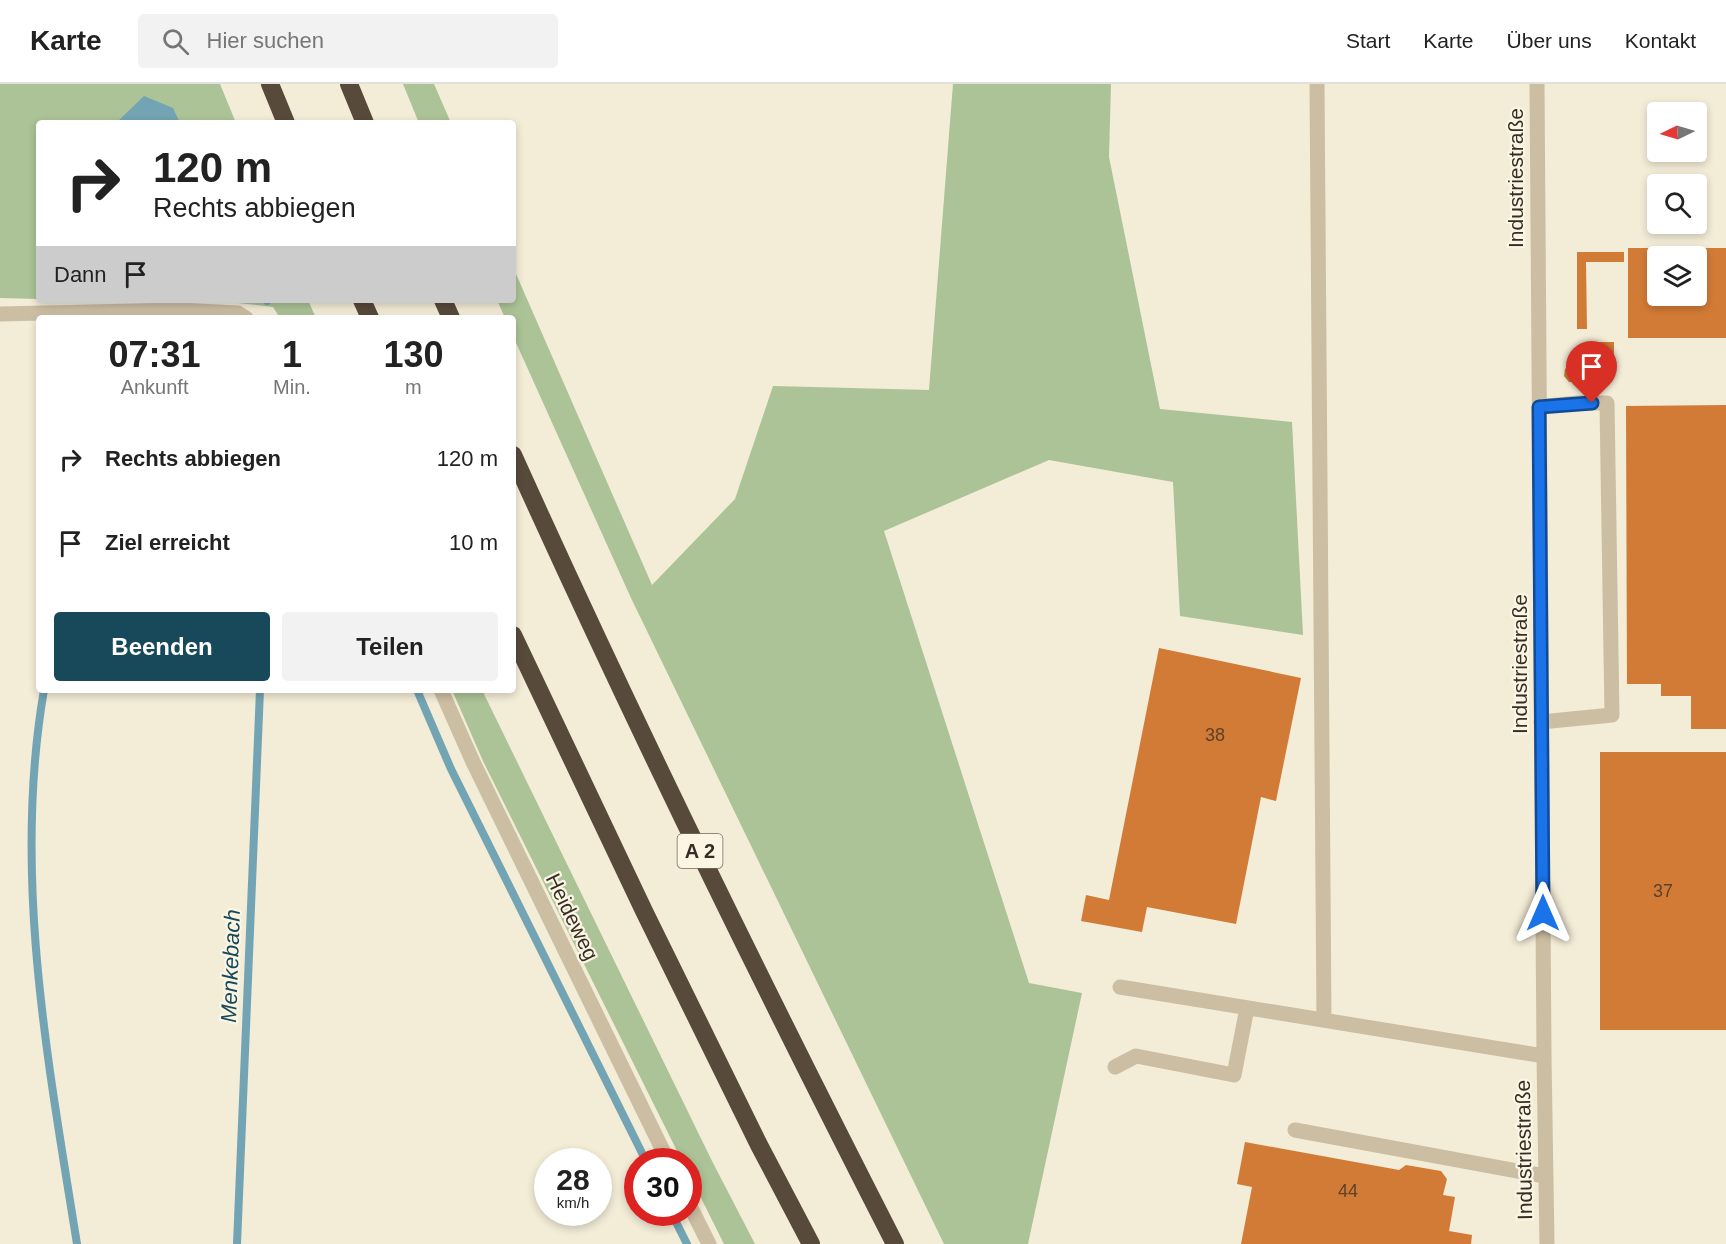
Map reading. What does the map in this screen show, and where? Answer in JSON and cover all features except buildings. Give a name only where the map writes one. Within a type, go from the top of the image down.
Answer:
[{"type":"highway","points":[[270,84],[285,120]]},
{"type":"highway","points":[[350,84],[364,120]]},
{"type":"highway","name":"A 2","points":[[516,462],[594,633],[822,1101],[895,1244]]},
{"type":"highway","points":[[516,640],[644,911],[759,1145],[811,1244]]},
{"type":"street","points":[[1317,84],[1324,1020]]},
{"type":"street","name":"Industriestraße","points":[[1537,84],[1547,1244]]},
{"type":"street","points":[[0,315],[179,310],[232,315]]},
{"type":"street","points":[[1539,407],[1576,403],[1607,403],[1612,715],[1541,722]]},
{"type":"street","name":"Heideweg","points":[[442,693],[473,762],[662,1148]]},
{"type":"street","points":[[1120,987],[1544,1056]]},
{"type":"street","points":[[1115,1067],[1136,1056],[1234,1075],[1247,1008]]},
{"type":"street","points":[[1295,1130],[1545,1176]]},
{"type":"street","points":[[700,1226],[709,1244]]},
{"type":"green space","points":[[0,84],[220,84],[235,120],[36,120],[36,299],[0,298]]},
{"type":"green space","points":[[403,84],[434,84],[450,120],[418,120]]},
{"type":"green space","points":[[953,84],[1111,84],[1109,157],[1160,409],[1292,422],[1303,635],[1180,616],[1173,482],[1049,460],[884,531],[1029,983],[1082,993],[1028,1244],[944,1244],[631,598],[516,343],[516,315],[504,315],[498,303],[516,303],[516,274],[652,585],[735,499],[773,386],[929,390]]},
{"type":"green space","points":[[238,303],[309,303],[315,315],[278,315],[273,307]]},
{"type":"green space","points":[[453,693],[483,693],[712,1161],[755,1244],[724,1244],[702,1200],[702,1148],[676,1148],[483,761]]},
{"type":"water","points":[[144,96],[173,108],[179,120],[119,120]]},
{"type":"waterway","points":[[44,693],[35,759],[32,829],[33,898],[45,1037],[77,1244]]},
{"type":"waterway","name":"Menkebach","points":[[237,1244],[260,693]]},
{"type":"waterway","points":[[418,693],[451,769],[640,1148]]},
{"type":"waterway","points":[[678,1226],[687,1244]]},
{"type":"route","points":[[1543,913],[1539,407],[1592,403]]}]
